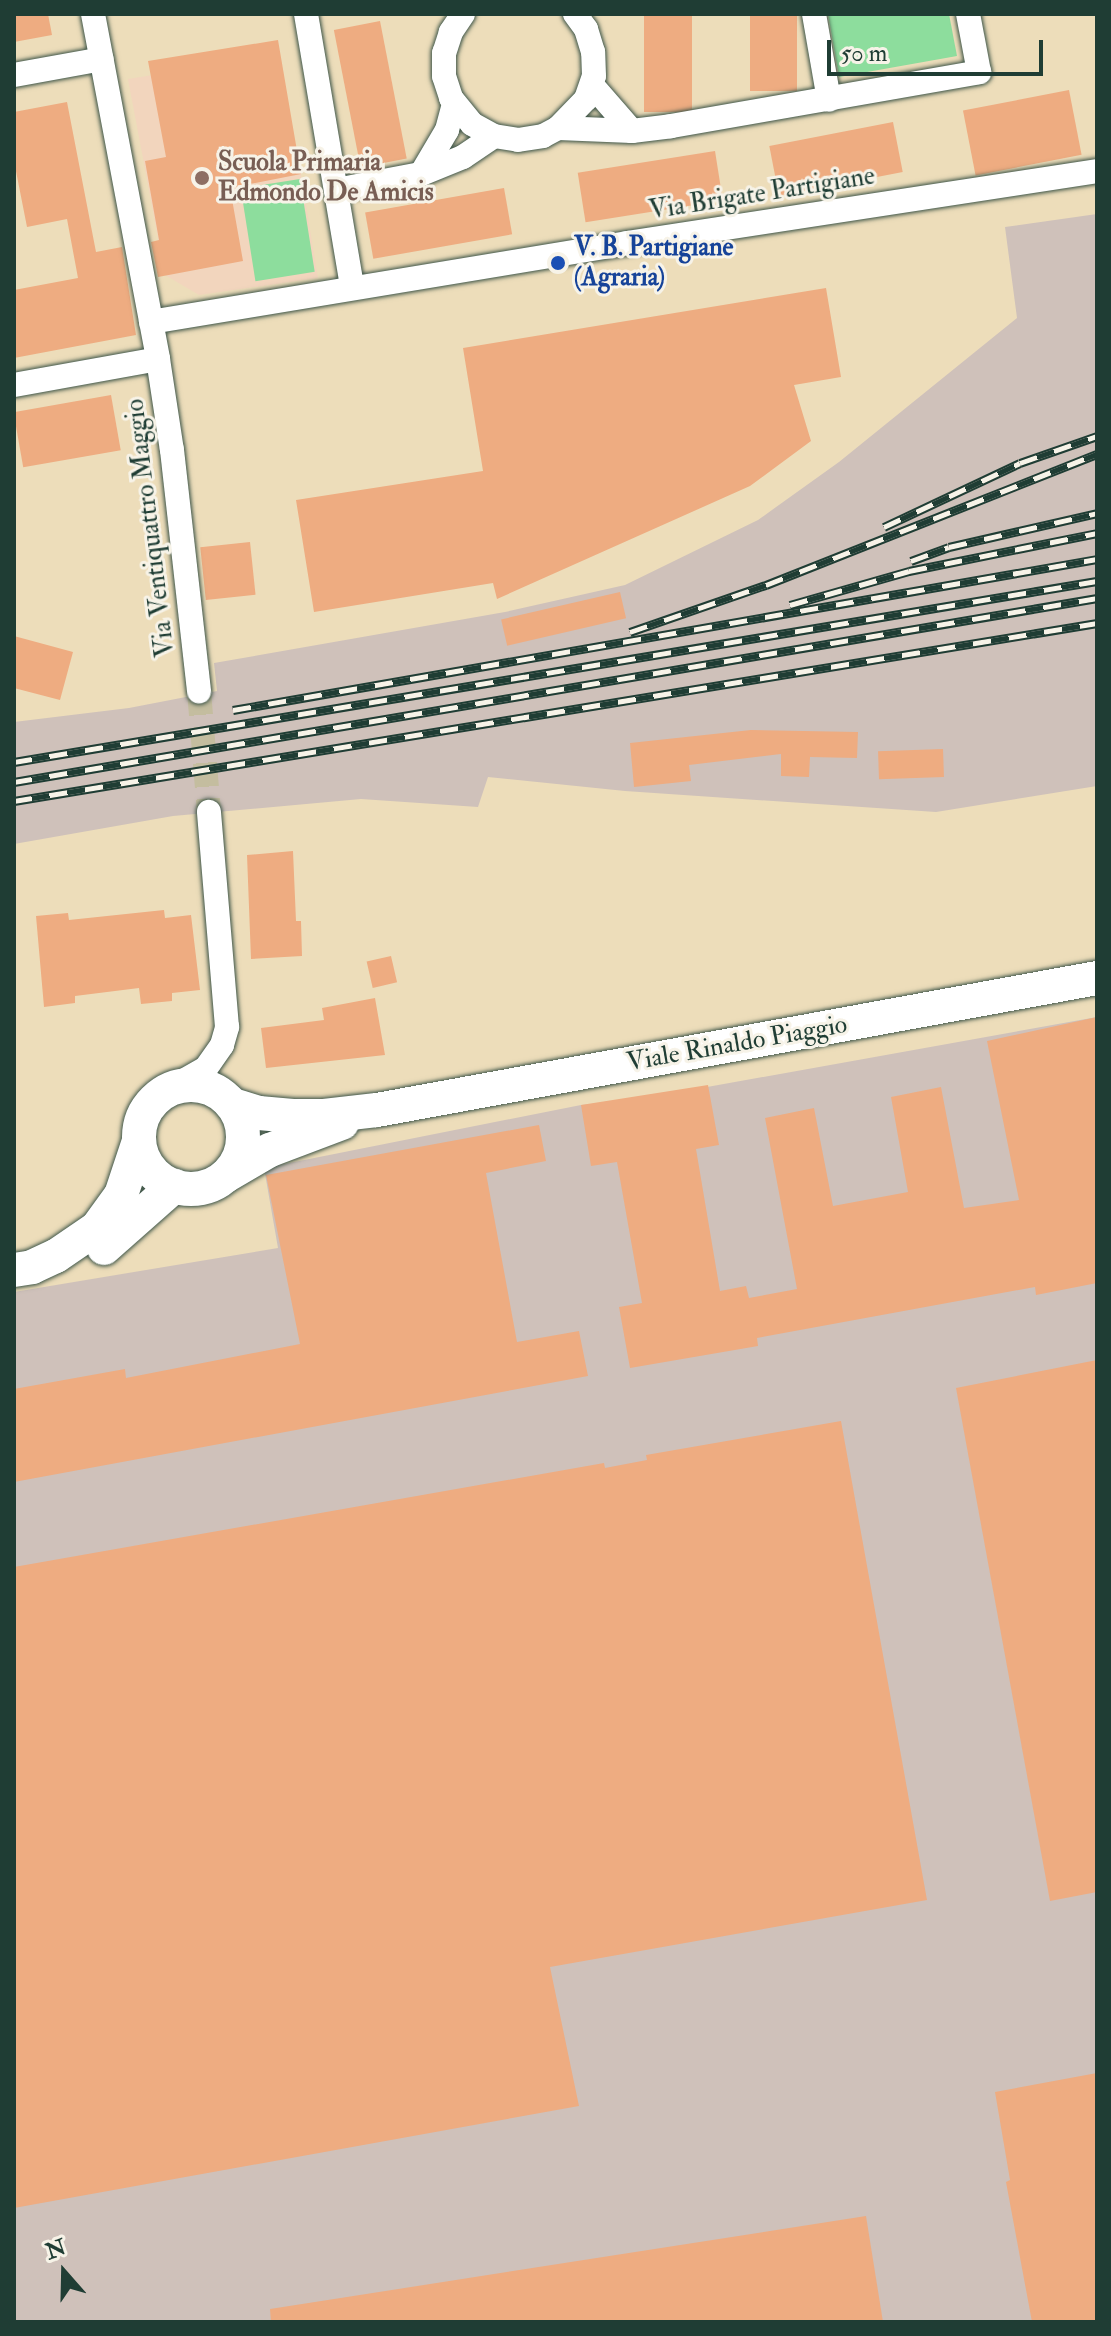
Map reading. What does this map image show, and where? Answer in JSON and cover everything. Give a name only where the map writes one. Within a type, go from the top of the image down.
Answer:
[{"type":"street","name":"Via Ventiquattro Maggio","points":[[93,14],[158,359],[172,450],[199,691]]},
{"type":"street","points":[[306,14],[352,287]]},
{"type":"street","points":[[463,14],[451,32],[444,53],[444,76],[454,104],[472,124],[494,136],[530,139],[558,128],[578,112],[592,85],[593,52],[586,29],[575,14]]},
{"type":"street","points":[[814,14],[829,100]]},
{"type":"street","points":[[558,128],[632,131],[829,100],[979,72],[968,14]]},
{"type":"street","points":[[14,75],[102,59]]},
{"type":"street","points":[[592,85],[632,131]]},
{"type":"street","points":[[421,174],[447,130],[454,104]]},
{"type":"street","points":[[336,190],[421,174],[463,157],[494,136]]},
{"type":"street","name":"Via Brigate Partigiane","points":[[151,322],[352,287],[1097,171]]},
{"type":"street","name":"Via Ventiquattro Maggio","points":[[14,385],[158,359]]},
{"type":"street","points":[[23,1268],[73,1246],[109,1215],[127,1182],[148,1108],[171,1088],[206,1068],[222,1045],[227,1027],[209,812]]},
{"type":"street","name":"Viale Rinaldo Piaggio","points":[[233,1105],[259,1113],[293,1116],[377,1110],[1097,978]]},
{"type":"street","points":[[139,1141],[148,1167],[174,1186],[199,1188],[227,1175],[240,1154],[244,1136],[233,1105],[205,1086],[171,1088]]},
{"type":"street","name":"Viale Rinaldo Piaggio","points":[[227,1175],[270,1150],[377,1110]]},
{"type":"street","points":[[23,1268],[67,1267],[92,1256],[174,1186]]},
{"type":"shaded area","name":"Scuola Primaria Edmondo De Amicis","points":[[235,62],[301,174],[318,278],[199,295],[165,275],[128,79]]},
{"type":"shaded area","points":[[1097,214],[1097,786],[936,812],[625,791],[488,777],[478,807],[361,799],[173,816],[14,844],[14,722],[129,708],[217,691],[214,663],[505,612],[625,585],[758,520],[839,462],[1017,318],[1005,227]]},
{"type":"shaded area","points":[[1097,1017],[1097,2322],[14,2322],[14,1292],[278,1248],[264,1168],[581,1105],[635,1100]]},
{"type":"green space","points":[[828,14],[949,14],[957,56],[839,77]]},
{"type":"green space","points":[[300,179],[315,272],[255,281],[241,188]]},
{"type":"building","points":[[14,14],[48,14],[52,35],[14,42]]},
{"type":"building","points":[[644,14],[692,14],[692,112],[644,112]]},
{"type":"building","points":[[750,14],[797,14],[797,91],[750,91]]},
{"type":"building","points":[[380,21],[407,158],[361,167],[334,30]]},
{"type":"building","name":"Scuola Primaria Edmondo De Amicis","points":[[278,40],[301,174],[230,188],[243,261],[158,277],[151,242],[159,240],[145,161],[166,157],[148,61]]},
{"type":"building","points":[[1069,90],[1082,155],[976,175],[963,111]]},
{"type":"building","points":[[67,102],[96,252],[122,247],[136,335],[14,358],[14,290],[78,278],[67,219],[27,227],[14,161],[14,112]]},
{"type":"building","points":[[893,122],[903,172],[779,196],[769,146]]},
{"type":"building","points":[[715,151],[723,200],[586,222],[578,173]]},
{"type":"building","points":[[504,188],[512,234],[373,259],[365,212]]},
{"type":"building","points":[[826,288],[841,377],[794,385],[811,441],[750,486],[497,599],[493,583],[314,612],[296,500],[483,471],[463,348]]},
{"type":"building","points":[[111,395],[121,450],[23,467],[14,412]]},
{"type":"building","points":[[250,542],[256,595],[206,600],[200,547]]},
{"type":"building","points":[[620,592],[626,618],[507,646],[501,619]]},
{"type":"building","points":[[14,636],[73,652],[60,700],[14,688]]},
{"type":"building","points":[[751,730],[858,732],[857,758],[810,757],[809,777],[781,776],[781,754],[689,765],[691,781],[634,787],[630,743]]},
{"type":"building","points":[[943,749],[944,777],[879,779],[878,751]]},
{"type":"building","points":[[293,851],[296,921],[301,921],[302,956],[251,959],[247,855]]},
{"type":"building","points":[[164,910],[165,918],[191,915],[200,990],[172,993],[172,1001],[141,1004],[139,988],[75,996],[75,1003],[44,1007],[36,916],[68,913],[69,920]]},
{"type":"building","points":[[391,956],[397,982],[373,988],[367,962]]},
{"type":"building","points":[[375,998],[385,1055],[266,1068],[261,1028],[324,1020],[322,1008]]},
{"type":"building","points":[[1097,1017],[1097,1283],[1036,1295],[1035,1287],[757,1338],[758,1346],[630,1368],[619,1307],[642,1303],[617,1162],[591,1166],[581,1105],[708,1085],[719,1145],[696,1149],[720,1291],[746,1286],[749,1298],[797,1289],[765,1118],[814,1108],[833,1206],[908,1192],[891,1097],[941,1087],[964,1208],[1019,1200],[987,1041]]},
{"type":"building","points":[[539,1125],[546,1161],[486,1173],[517,1342],[579,1331],[588,1376],[14,1482],[14,1389],[125,1369],[126,1378],[300,1344],[266,1175]]},
{"type":"building","points":[[1097,1360],[1097,1892],[1050,1901],[956,1388]]},
{"type":"building","points":[[841,1421],[927,1900],[550,1967],[579,2106],[14,2208],[14,1567],[604,1463],[605,1468],[647,1460],[646,1455]]},
{"type":"building","points":[[1097,2073],[1097,2322],[1032,2322],[1006,2182],[1010,2180],[995,2092]]},
{"type":"building","points":[[866,2216],[883,2322],[271,2322],[270,2309]]},
{"type":"tunnel","points":[[199,691],[209,812]]},
{"type":"railway","points":[[884,527],[1020,463],[1097,436]]},
{"type":"railway","points":[[630,632],[766,585],[1097,454]]},
{"type":"railway","points":[[911,561],[949,547],[1097,513]]},
{"type":"railway","points":[[790,605],[909,571],[1097,533]]},
{"type":"railway","points":[[233,710],[1097,559]]},
{"type":"railway","points":[[14,762],[1097,581]]},
{"type":"railway","points":[[14,782],[1097,598]]},
{"type":"railway","points":[[14,801],[1097,623]]},
{"type":"place","name":"Scuola Primaria Edmondo De Amicis","points":[[202,178]]},
{"type":"place","name":"V. B. Partigiane (Agraria)","points":[[558,263]]}]
